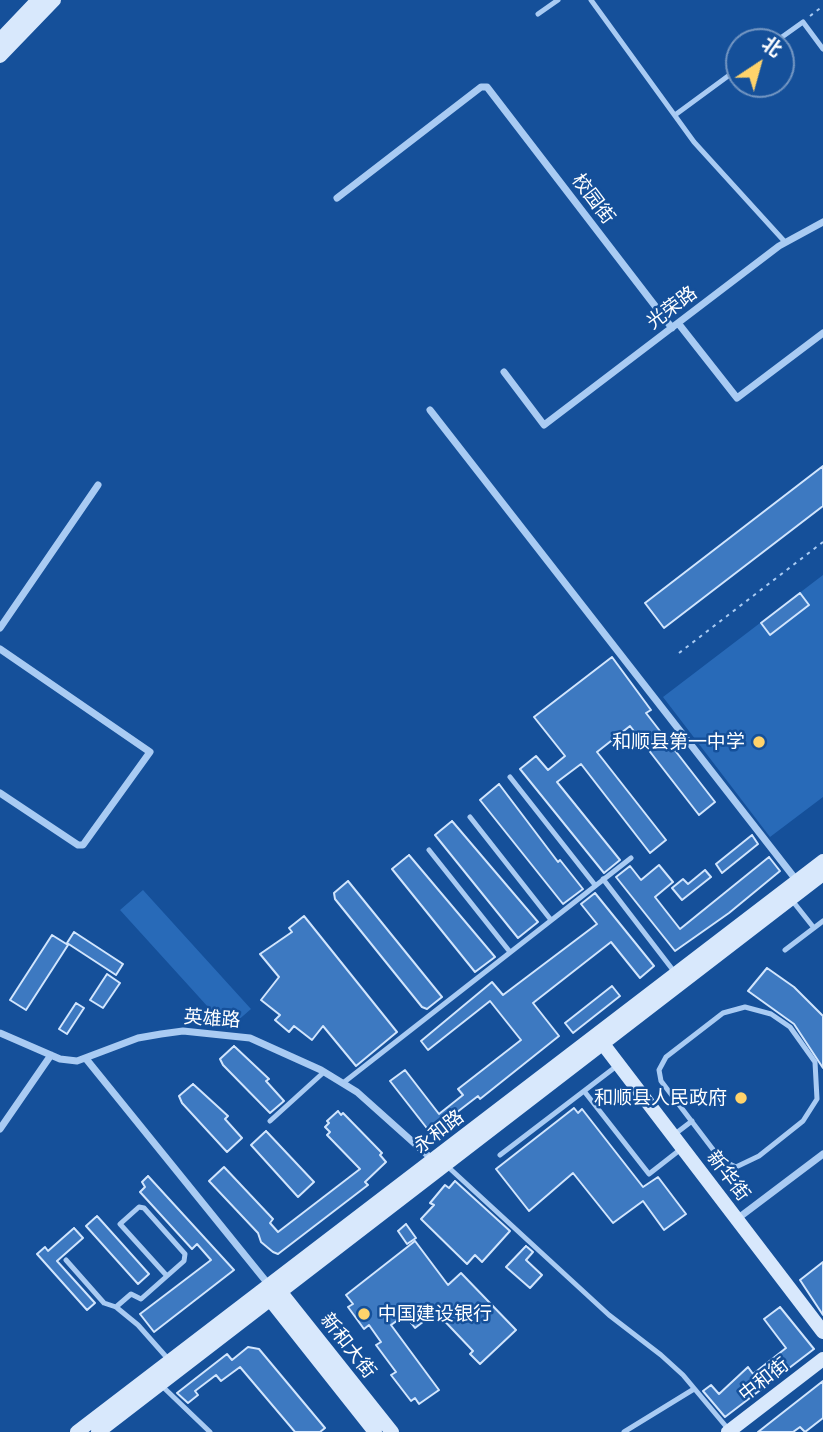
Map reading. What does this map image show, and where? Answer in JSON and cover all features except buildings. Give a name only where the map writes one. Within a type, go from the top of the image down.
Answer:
[{"type":"main road","points":[[0,40],[38,0]]},
{"type":"main road","points":[[0,56],[54,0]]},
{"type":"main road","name":"永和路","points":[[440,1163],[676,974],[823,861]]},
{"type":"main road","name":"永和路","points":[[77,1432],[169,1360],[272,1290],[603,1044],[823,874]]},
{"type":"main road","name":"新华街","points":[[603,1044],[823,1332]]},
{"type":"main road","name":"永和路","points":[[98,1432],[272,1290]]},
{"type":"main road","name":"新和大街","points":[[272,1290],[375,1432]]},
{"type":"main road","name":"新和大街","points":[[272,1290],[392,1432]]},
{"type":"main road","name":"中和街","points":[[729,1432],[823,1359]]},
{"type":"street","name":"校园街","points":[[337,198],[481,87],[490,90],[675,325],[737,398],[823,333]]},
{"type":"street","name":"光荣路","points":[[503,372],[544,425],[785,242],[823,222]]},
{"type":"street","points":[[430,410],[797,881]]},
{"type":"street","points":[[0,628],[98,485]]},
{"type":"street","points":[[0,649],[150,752],[83,845],[78,845],[0,793]]},
{"type":"street","name":"英雄路","points":[[87,1060],[138,1038],[183,1031],[230,1033],[250,1038],[343,1083],[375,1105],[440,1163]]},
{"type":"street","points":[[0,1033],[60,1059],[87,1060],[272,1290]]},
{"type":"street","points":[[0,1129],[51,1055]]},
{"type":"street","points":[[737,1219],[823,1154]]},
{"type":"lane","points":[[538,15],[558,0]]},
{"type":"lane","points":[[591,0],[694,142],[785,242]]},
{"type":"lane","points":[[795,28],[803,22],[823,49]]},
{"type":"lane","points":[[675,115],[725,78]]},
{"type":"lane","points":[[510,777],[596,885]]},
{"type":"lane","points":[[470,817],[551,920]]},
{"type":"lane","points":[[429,850],[510,952]]},
{"type":"lane","points":[[343,1083],[631,858]]},
{"type":"lane","points":[[603,879],[676,974]]},
{"type":"lane","points":[[791,899],[814,928]]},
{"type":"lane","points":[[785,950],[823,921]]},
{"type":"lane","points":[[745,1007],[782,1020],[815,1062],[817,1099],[811,1113],[741,1167],[721,1160],[692,1121],[661,1081],[659,1070],[666,1056],[730,1009],[745,1007]]},
{"type":"lane","points":[[500,1156],[619,1064]]},
{"type":"lane","points":[[270,1121],[324,1072]]},
{"type":"lane","points":[[584,1091],[649,1174],[683,1148]]},
{"type":"lane","points":[[673,1136],[692,1121]]},
{"type":"lane","points":[[440,1163],[599,1306],[661,1355],[694,1389],[729,1432]]},
{"type":"lane","points":[[116,1307],[131,1294],[141,1299],[184,1261],[185,1254],[144,1208],[139,1208],[120,1224],[167,1276]]},
{"type":"lane","points":[[66,1260],[104,1303],[116,1307],[138,1325],[169,1360]]},
{"type":"lane","points":[[160,1384],[210,1432]]},
{"type":"lane","points":[[624,1432],[694,1389]]},
{"type":"path","points":[[803,22],[823,6]]},
{"type":"path","points":[[679,653],[823,542]]},
{"type":"shaded area","points":[[823,575],[823,797],[770,837],[663,697]]},
{"type":"shaded area","points":[[143,890],[251,1009],[228,1029],[120,910]]},
{"type":"place","name":"和顺县第一中学","points":[[759,742]]},
{"type":"place","name":"和顺县人民政府","points":[[741,1098]]},
{"type":"place","name":"中国建设银行","points":[[364,1314]]}]
